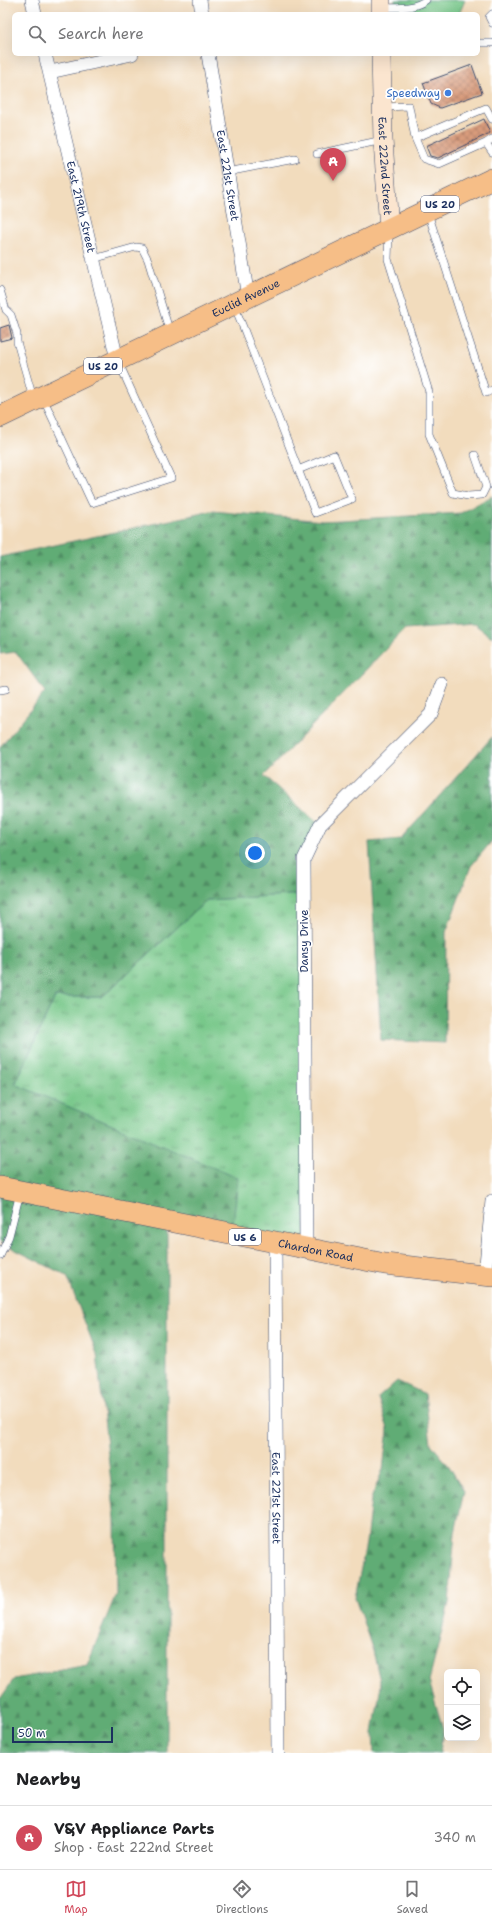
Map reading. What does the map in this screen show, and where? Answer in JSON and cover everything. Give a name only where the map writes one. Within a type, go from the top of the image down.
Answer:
[{"type":"main road","name":"Euclid Avenue","points":[[0,417],[117,359],[389,230],[492,179]]},
{"type":"main road","name":"Chardon Road","points":[[0,1187],[385,1264],[489,1276]]},
{"type":"street","points":[[32,0],[35,12]]},
{"type":"street","points":[[200,0],[202,12]]},
{"type":"street","name":"East 219th Street","points":[[46,56],[117,359]]},
{"type":"street","points":[[50,72],[123,56]]},
{"type":"street","name":"East 221st Street","points":[[208,56],[227,172],[241,300]]},
{"type":"street","name":"East 222nd Street","points":[[381,56],[383,140],[389,230]]},
{"type":"street","name":"Dansy Drive","points":[[306,1249],[304,859],[311,841],[320,825],[431,714],[442,684]]},
{"type":"street","points":[[489,1276],[492,1201]]},
{"type":"street","name":"East 221st Street","points":[[275,1243],[278,1753]]},
{"type":"lane","points":[[381,7],[408,7],[421,4],[426,0]]},
{"type":"lane","points":[[492,14],[489,17],[492,23]]},
{"type":"lane","points":[[480,43],[492,43]]},
{"type":"lane","points":[[382,107],[408,106],[415,138],[424,159],[439,164],[489,141],[492,152]]},
{"type":"lane","points":[[415,138],[486,108],[492,119]]},
{"type":"lane","points":[[317,154],[383,140]]},
{"type":"lane","points":[[227,172],[295,159]]},
{"type":"lane","points":[[427,211],[486,393],[492,390]]},
{"type":"lane","points":[[389,230],[388,259],[429,392],[429,434],[454,493],[468,496],[482,495],[486,487],[475,455]]},
{"type":"lane","points":[[94,259],[136,247],[142,248],[148,260],[170,334]]},
{"type":"lane","points":[[0,290],[6,310],[11,315],[17,334],[17,342],[38,398],[92,503],[171,478],[117,359]]},
{"type":"lane","points":[[241,300],[298,470],[315,513],[352,499],[334,455],[298,470]]},
{"type":"lane","points":[[0,1256],[9,1236],[20,1191]]},
{"type":"green space","points":[[395,0],[465,0],[460,12],[395,12]]},
{"type":"green space","points":[[492,496],[492,637],[474,624],[405,629],[264,776],[320,825],[311,841],[304,894],[207,900],[102,997],[55,997],[15,1084],[238,1178],[232,1234],[167,1222],[167,1753],[0,1753],[0,1699],[14,1679],[87,1665],[116,1594],[115,1519],[97,1354],[67,1276],[0,1242],[0,747],[45,692],[16,652],[0,654],[0,557],[212,511],[323,521],[461,513]]},
{"type":"green space","points":[[492,737],[492,841],[471,866],[446,932],[445,1043],[381,1040],[369,842],[401,839]]},
{"type":"green space","points":[[304,894],[306,1249],[232,1234],[15,1085],[55,997],[102,997],[207,900]]},
{"type":"green space","points":[[397,1381],[425,1394],[431,1444],[449,1466],[464,1491],[455,1533],[449,1603],[429,1681],[443,1729],[440,1753],[374,1753],[373,1733],[381,1685],[373,1651],[355,1598],[366,1543],[371,1499],[383,1469],[388,1429],[378,1398]]},
{"type":"building","points":[[472,65],[482,93],[440,108],[431,104],[423,83]]},
{"type":"building","points":[[484,119],[490,133],[438,158],[430,156],[426,146]]},
{"type":"building","points":[[9,325],[12,338],[0,341],[0,328]]},
{"type":"place","name":"Speedway","points":[[448,93]]},
{"type":"place","name":"V&V Appliance Parts","points":[[333,181]]}]
